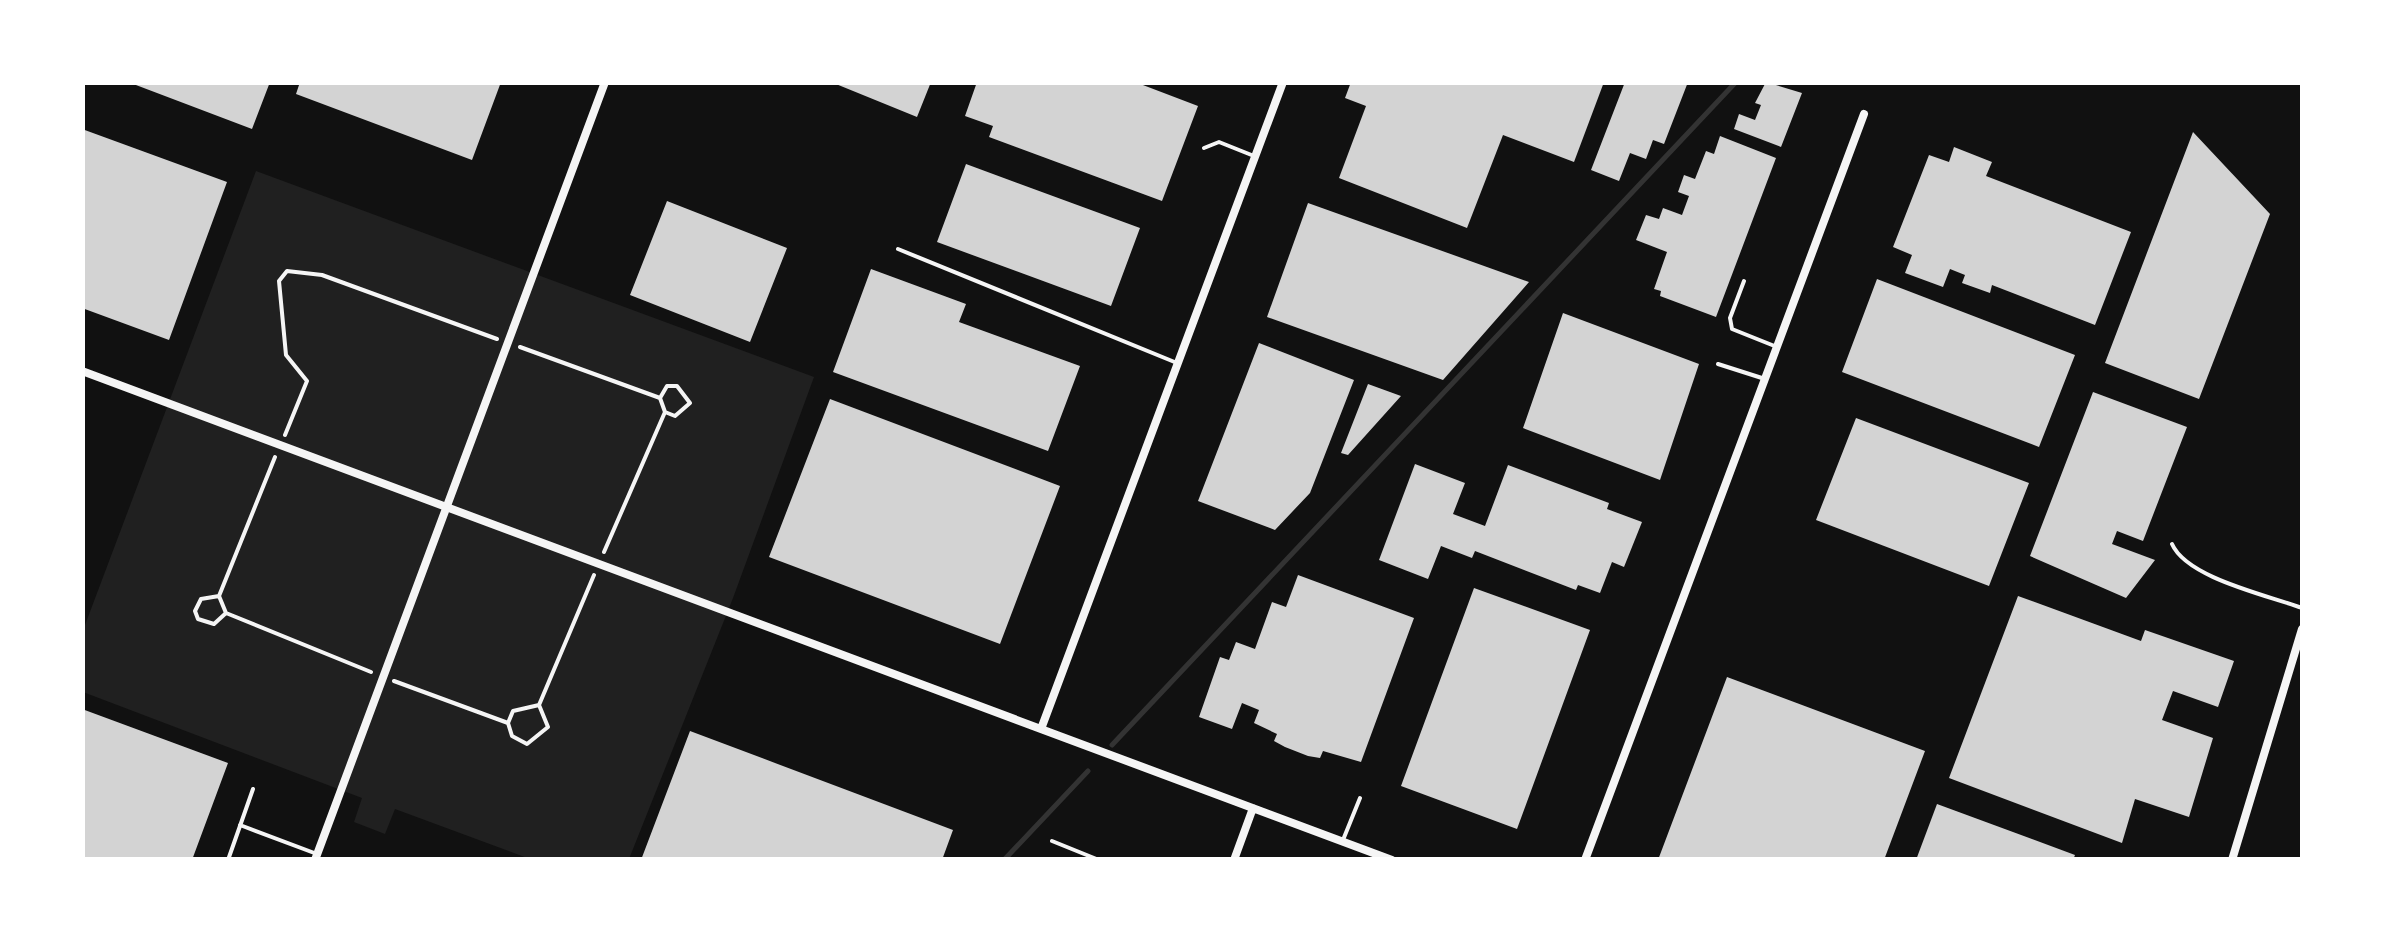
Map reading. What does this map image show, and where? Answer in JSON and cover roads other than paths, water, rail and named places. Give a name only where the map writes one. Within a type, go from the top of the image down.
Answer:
[{"type":"street","points":[[316,857],[605,82]]},
{"type":"street","points":[[1041,729],[1283,82]]},
{"type":"street","points":[[1585,860],[1864,114]]},
{"type":"street","points":[[82,372],[1392,860]]},
{"type":"street","points":[[2232,860],[2302,629]]},
{"type":"street","points":[[1234,860],[1253,808]]},
{"type":"lane","points":[[1204,148],[1218,142],[1255,157]]},
{"type":"lane","points":[[898,248],[1178,364]]},
{"type":"lane","points":[[1744,281],[1730,318],[1732,329],[1777,347]]},
{"type":"lane","points":[[1718,364],[1765,379]]},
{"type":"lane","points":[[2172,544],[2176,554],[2198,570],[2302,608]]},
{"type":"lane","points":[[228,860],[253,789]]},
{"type":"lane","points":[[1342,841],[1360,798]]},
{"type":"lane","points":[[240,825],[316,857]]},
{"type":"lane","points":[[1052,841],[1099,860]]},
{"type":"waterway","points":[[1112,745],[1736,82]]},
{"type":"waterway","points":[[1004,860],[1088,771]]}]
